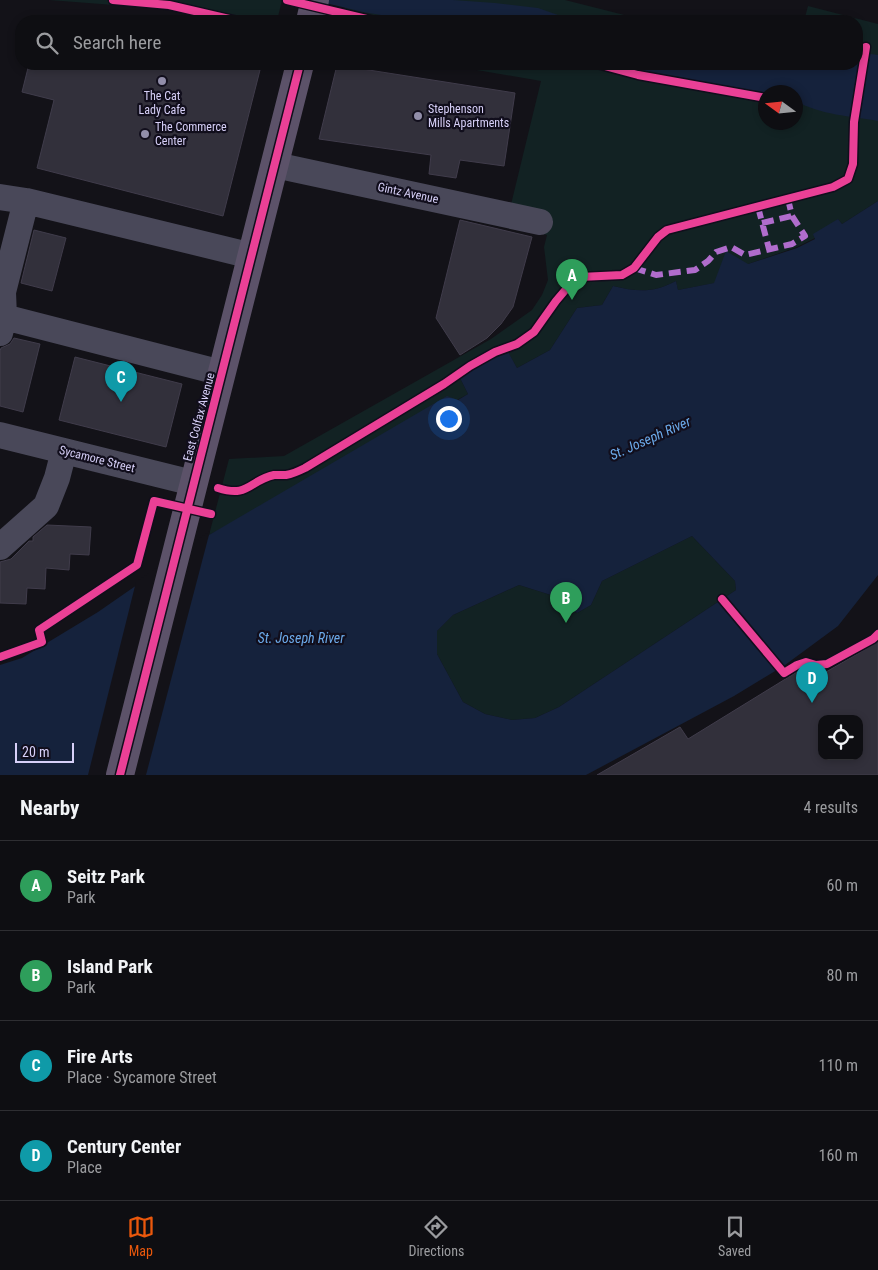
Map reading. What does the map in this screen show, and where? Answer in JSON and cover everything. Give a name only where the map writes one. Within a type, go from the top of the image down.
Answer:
[{"type":"main road","points":[[311,15],[315,0]]},
{"type":"main road","name":"East Colfax Avenue","points":[[120,775],[299,70]]},
{"type":"street","name":"Gintz Avenue","points":[[275,165],[540,222]]},
{"type":"street","points":[[0,197],[26,201],[252,256]]},
{"type":"street","points":[[26,201],[3,292],[2,325],[222,373]]},
{"type":"street","name":"Sycamore Street","points":[[0,435],[194,483]]},
{"type":"street","points":[[0,547],[46,506],[57,478],[64,451]]},
{"type":"shaded area","points":[[49,0],[282,0],[278,15],[194,15],[166,9]]},
{"type":"shaded area","points":[[347,0],[565,0],[624,15],[343,15]]},
{"type":"shaded area","points":[[808,6],[843,15],[806,15]]},
{"type":"shaded area","points":[[863,20],[878,24],[878,201],[842,224],[838,219],[815,238],[797,247],[748,264],[715,283],[678,290],[676,281],[660,288],[645,290],[613,286],[602,305],[577,308],[550,350],[517,368],[506,349],[459,376],[468,394],[209,535],[229,459],[284,456],[491,339],[532,310],[542,295],[548,280],[544,247],[547,235],[506,225],[541,81],[477,70],[863,70]]},
{"type":"shaded area","points":[[692,536],[735,581],[736,590],[559,707],[535,718],[512,720],[485,714],[463,702],[437,654],[437,631],[453,615],[519,585],[554,596],[577,613],[591,605],[602,581]]},
{"type":"water","points":[[313,0],[453,0],[538,8],[558,15],[381,15]]},
{"type":"water","points":[[863,53],[878,55],[878,121],[836,114],[805,106],[803,105],[803,85],[758,85],[758,93],[637,70],[863,70]]},
{"type":"water","name":"St. Joseph River","points":[[878,201],[878,575],[838,626],[785,665],[734,696],[586,775],[0,775],[0,665],[22,658],[98,612],[209,535],[447,396],[458,400],[468,394],[459,376],[506,348],[517,368],[550,350],[577,308],[602,305],[613,286],[645,290],[660,288],[676,281],[678,290],[714,283],[726,251],[748,264],[797,248],[815,239],[813,234],[838,219],[842,224]],"holes":[[[692,536],[735,581],[736,590],[559,707],[535,718],[512,720],[485,714],[463,702],[437,654],[437,631],[453,615],[519,585],[554,596],[577,613],[591,605],[602,581]]]},
{"type":"pier","points":[[210,531],[146,775],[88,775],[136,582]]},
{"type":"building","name":"The Commerce Center","points":[[28,70],[260,70],[223,216],[37,168],[54,100],[22,92]]},
{"type":"building","name":"Stephenson Mills Apartments","points":[[336,70],[369,70],[515,93],[504,166],[460,160],[456,178],[429,174],[431,155],[319,139]]},
{"type":"building","points":[[460,220],[532,237],[513,307],[501,324],[487,338],[460,355],[436,318]]},
{"type":"building","points":[[34,230],[66,238],[52,291],[21,283]]},
{"type":"building","points":[[14,338],[40,344],[23,412],[0,406],[0,351],[1,348],[10,344]]},
{"type":"building","points":[[75,357],[182,384],[166,447],[59,420]]},
{"type":"building","points":[[47,525],[91,527],[89,555],[70,554],[69,570],[46,568],[45,589],[27,588],[26,604],[0,603],[0,562],[11,559],[29,541],[33,541],[33,537]]},
{"type":"building","points":[[878,642],[878,775],[597,775],[680,727],[688,739],[805,667],[800,687]]},
{"type":"marked path","points":[[634,268],[656,275],[695,270],[708,261],[716,252],[731,247],[745,255],[792,244],[805,236],[792,216],[788,199]]},
{"type":"marked path","points":[[758,207],[769,249]]},
{"type":"marked path","points":[[762,223],[792,216]]},
{"type":"cycle path","points":[[113,0],[169,5],[212,15]]},
{"type":"cycle path","points":[[287,0],[350,15]]},
{"type":"cycle path","points":[[863,66],[866,47]]},
{"type":"cycle path","points":[[120,775],[298,70]]},
{"type":"cycle path","points":[[619,70],[758,97]]},
{"type":"cycle path","points":[[218,488],[228,491],[242,490],[265,478],[274,475],[288,475],[305,468],[444,384],[470,366],[495,352],[517,344],[534,332],[573,281],[580,277],[622,275],[634,268],[658,237],[667,230],[833,187],[848,179],[853,164],[854,122],[862,70]]},
{"type":"cycle path","points":[[0,657],[42,642],[39,630],[137,565],[154,501],[211,514]]},
{"type":"cycle path","points":[[722,599],[784,673],[806,662],[816,665],[827,664],[873,639],[878,634]]},
{"type":"place","name":"The Cat Lady Cafe","points":[[162,81]]},
{"type":"place","name":"Stephenson Mills Apartments","points":[[418,116]]},
{"type":"place","name":"The Commerce Center","points":[[145,134]]},
{"type":"place","name":"Seitz Park","points":[[572,300]]},
{"type":"place","name":"Fire Arts","points":[[121,402]]},
{"type":"place","name":"Island Park","points":[[566,623]]},
{"type":"place","name":"Century Center","points":[[812,703]]}]
